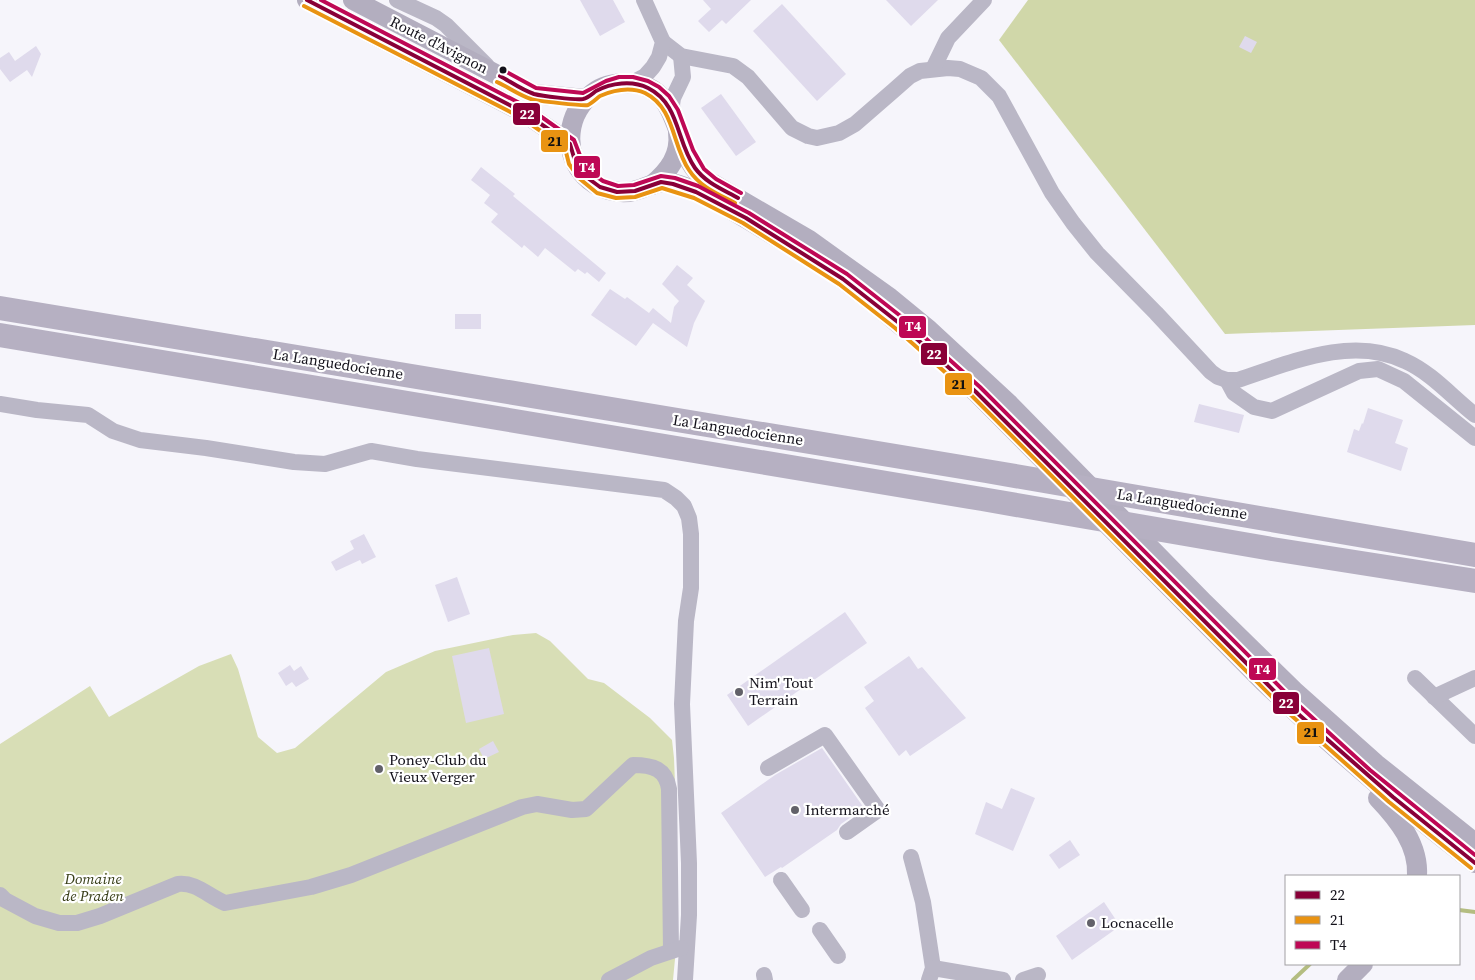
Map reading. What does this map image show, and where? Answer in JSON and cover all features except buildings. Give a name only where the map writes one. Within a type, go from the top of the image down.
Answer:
[{"type":"highway","name":"La Languedocienne","points":[[0,308],[986,471],[1475,555]]},
{"type":"highway","name":"La Languedocienne","points":[[0,335],[982,498],[1272,549],[1475,581]]},
{"type":"main road","name":"Route d'Avignon","points":[[306,0],[526,113],[570,144]]},
{"type":"main road","name":"Route d'Avignon","points":[[353,0],[534,94],[584,100]]},
{"type":"main road","points":[[1016,421],[990,386],[936,336],[875,287],[810,240],[706,180],[699,174],[690,161],[675,119],[666,102],[656,93],[632,83],[619,83],[595,91],[584,100],[575,113],[570,128],[570,144],[575,161],[585,176],[600,187],[617,192],[635,191],[661,182],[667,182],[691,190],[746,218],[843,279],[1016,421],[1168,575],[1294,691],[1376,764],[1475,843]]},
{"type":"main road","points":[[652,185],[663,176],[672,164],[677,151],[679,138],[675,119]]},
{"type":"main road","points":[[1168,575],[1263,681],[1298,715],[1402,826],[1413,850],[1417,875]]},
{"type":"main road","points":[[1298,715],[1380,787],[1475,863]]},
{"type":"main road","points":[[1347,980],[1362,965]]},
{"type":"street","points":[[397,0],[436,18],[446,25],[488,67],[503,78]]},
{"type":"street","points":[[933,69],[948,38],[984,0]]},
{"type":"street","points":[[632,83],[645,76],[653,67],[659,57],[663,42],[650,3]]},
{"type":"street","points":[[663,42],[681,56],[733,66],[748,77],[792,128],[817,138],[846,130],[910,76],[920,71],[960,68],[981,78],[999,96],[1052,193],[1097,253],[1206,367],[1218,377],[1227,380],[1238,380],[1311,356],[1327,353],[1355,351],[1382,353],[1405,360],[1429,375],[1475,415]]},
{"type":"street","points":[[675,119],[672,105],[673,98],[683,77],[681,56]]},
{"type":"street","points":[[1227,380],[1234,393],[1254,407],[1272,411],[1359,370],[1378,369],[1404,381],[1475,438]]},
{"type":"street","points":[[0,404],[88,415],[113,431],[140,440],[294,462],[325,464],[371,451],[664,490],[672,494],[687,513],[692,539],[691,588],[686,621],[682,704],[689,864],[688,946],[681,978]]},
{"type":"street","points":[[1415,678],[1475,736]]},
{"type":"street","points":[[1434,697],[1475,678]]},
{"type":"street","points":[[768,768],[825,734],[878,810],[847,832]]},
{"type":"street","points":[[0,895],[5,900],[34,916],[59,923],[77,923],[100,916],[178,884],[187,883],[194,885],[225,903],[311,887],[351,875],[522,807],[537,804],[572,810],[586,809],[633,765],[647,765],[657,769],[668,778],[671,951]]},
{"type":"street","points":[[911,857],[922,902],[931,974],[1003,980]]},
{"type":"street","points":[[781,880],[802,910]]},
{"type":"street","points":[[820,930],[838,956]]},
{"type":"street","points":[[609,980],[652,958],[688,946]]},
{"type":"green space","points":[[1028,0],[1475,0],[1475,325],[1225,334],[999,40]]},
{"type":"green space","name":"Domaine de Praden","points":[[536,633],[550,641],[588,679],[604,683],[650,718],[672,740],[677,835],[677,938],[673,980],[0,980],[0,744],[90,686],[109,717],[199,666],[231,654],[238,669],[258,737],[277,753],[295,748],[386,672],[435,651],[513,635]]},
{"type":"waterway","points":[[1460,910],[1475,912]]},
{"type":"waterway","points":[[1293,980],[1309,965]]},
{"type":"transit line","name":"22","points":[[307,0],[525,113],[570,144],[575,161],[585,176],[600,187],[617,192],[635,191],[661,182],[696,192],[746,218],[843,279],[899,323],[976,392],[1288,705],[1393,797],[1475,863]]},
{"type":"transit line","name":"T4","points":[[321,0],[529,108],[574,140],[581,158],[590,172],[603,181],[618,186],[634,185],[661,176],[675,178],[698,186],[749,213],[847,274],[903,318],[980,387],[1293,700],[1370,770],[1475,855]]},
{"type":"transit line","name":"21","points":[[304,6],[522,118],[565,148],[569,164],[580,179],[597,193],[616,198],[635,197],[662,188],[694,198],[743,223],[839,284],[895,328],[972,396],[1284,709],[1389,802],[1471,868]]},
{"type":"transit line","name":"T4","points":[[503,70],[536,88],[583,93],[606,81],[619,77],[633,77],[648,81],[659,87],[669,96],[678,110],[693,150],[704,169],[716,179],[741,193]]},
{"type":"transit line","name":"22","points":[[500,76],[534,94],[551,97],[583,99],[602,88],[615,84],[628,83],[648,88],[666,103],[672,113],[689,157],[699,173],[709,182],[738,198]]},
{"type":"transit line","name":"21","points":[[497,82],[531,99],[578,105],[588,105],[600,96],[611,92],[634,90],[645,93],[655,100],[668,117],[683,160],[693,176],[710,190],[735,203]]},
{"type":"place","name":"Nim' Tout Terrain","points":[[739,692]]},
{"type":"place","name":"Poney-Club du Vieux Verger","points":[[379,769]]},
{"type":"place","name":"Intermarché","points":[[795,810]]},
{"type":"place","name":"Locnacelle","points":[[1091,923]]}]
